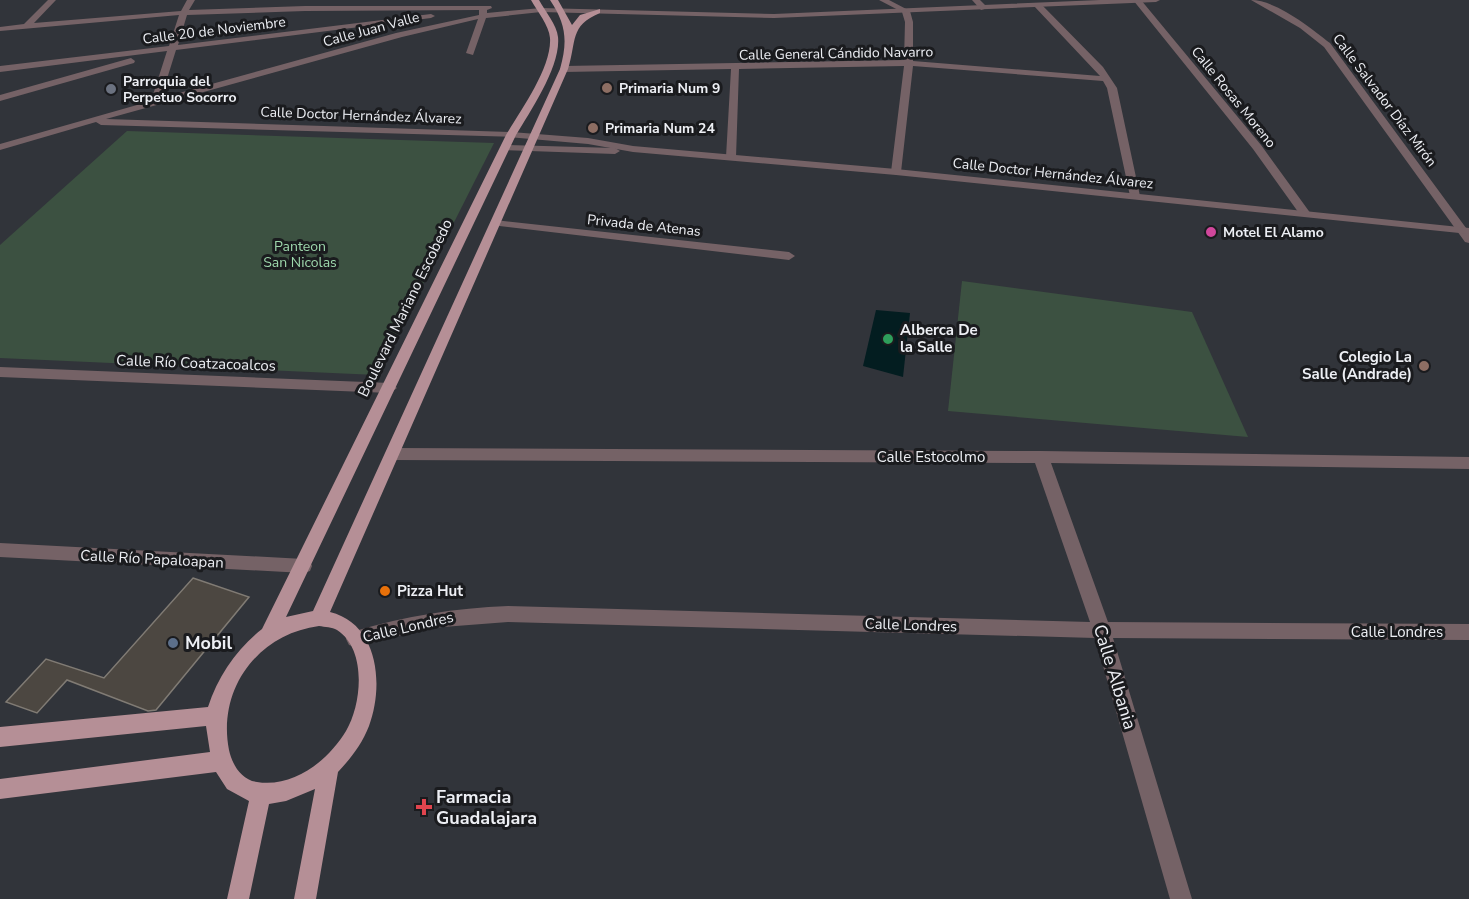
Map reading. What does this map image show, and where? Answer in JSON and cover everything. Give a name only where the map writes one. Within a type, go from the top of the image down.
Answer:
[{"type":"main road","name":"Boulevard Mariano Escobedo","points":[[269,634],[304,566],[508,141],[534,97],[553,53],[554,36],[538,5]]},
{"type":"main road","points":[[320,618],[564,69],[571,46],[571,31],[557,5]]},
{"type":"main road","points":[[571,31],[583,17],[597,11]]},
{"type":"main road","points":[[320,618],[334,620],[346,627],[356,639],[364,657],[368,678],[366,705],[360,726],[345,748],[310,781],[277,795],[246,790],[226,773],[221,761],[216,716],[222,694],[255,647],[269,634],[300,620],[320,618]]},
{"type":"main road","points":[[0,737],[216,716]]},
{"type":"main road","points":[[0,789],[221,761]]},
{"type":"main road","points":[[305,899],[329,765]]},
{"type":"main road","points":[[238,899],[261,794]]},
{"type":"street","points":[[27,25],[52,0]]},
{"type":"street","points":[[155,102],[184,13],[191,0]]},
{"type":"street","points":[[884,0],[906,11],[909,19],[909,63],[897,172]]},
{"type":"street","points":[[976,0],[984,8]]},
{"type":"street","points":[[557,5],[597,11],[721,16],[906,11],[1156,0]]},
{"type":"street","name":"Calle Salvador Díaz Mirón","points":[[1255,0],[1303,26],[1328,45],[1467,234]]},
{"type":"street","name":"Calle Rosas Moreno","points":[[1138,1],[1257,147],[1305,214]]},
{"type":"street","name":"Calle Juan Valle","points":[[0,147],[432,17],[538,5],[557,5]]},
{"type":"street","points":[[1038,6],[1107,79],[1112,88],[1135,196]]},
{"type":"street","points":[[0,29],[184,13],[432,17],[483,11],[470,53]]},
{"type":"street","name":"Calle 20 de Noviembre","points":[[0,69],[432,17]]},
{"type":"street","points":[[0,98],[174,49]]},
{"type":"street","name":"Calle General Cándido Navarro","points":[[564,69],[735,68],[909,63],[1107,79]]},
{"type":"street","points":[[731,157],[735,68]]},
{"type":"street","name":"Calle Doctor Hernández Álvarez","points":[[87,122],[508,141],[596,152],[633,149],[1135,196],[1467,234]]},
{"type":"street","name":"Privada de Atenas","points":[[495,224],[789,256]]},
{"type":"street","name":"Calle Río Coatzacoalcos","points":[[0,372],[390,388]]},
{"type":"street","name":"Calle Estocolmo","points":[[393,454],[1041,457],[1469,463]]},
{"type":"street","name":"Calle Albania","points":[[1041,457],[1102,630],[1181,899]]},
{"type":"street","name":"Calle Río Papaloapan","points":[[0,550],[304,566]]},
{"type":"street","name":"Calle Londres","points":[[356,639],[427,620],[459,615],[508,614],[1102,630],[1469,632]]},
{"type":"green space","name":"Panteon San Nicolas","points":[[127,131],[494,143],[377,375],[0,358],[0,245]]},
{"type":"green space","points":[[962,281],[1192,312],[1248,437],[948,411]]},
{"type":"water","name":"Alberca De la Salle","points":[[876,310],[910,313],[903,377],[863,366]]},
{"type":"building","name":"Mobil","points":[[193,578],[249,597],[156,710],[148,711],[67,680],[37,713],[6,702],[46,659],[104,678]]},
{"type":"place","name":"Primaria Num 9","points":[[607,88]]},
{"type":"place","name":"Parroquia del Perpetuo Socorro","points":[[111,89]]},
{"type":"place","name":"Primaria Num 24","points":[[593,128]]},
{"type":"place","name":"Motel El Alamo","points":[[1211,232]]},
{"type":"place","name":"Alberca De la Salle","points":[[888,339]]},
{"type":"place","name":"Colegio La Salle (Andrade)","points":[[1424,366]]},
{"type":"place","name":"Pizza Hut","points":[[385,591]]},
{"type":"place","name":"Mobil","points":[[173,643]]},
{"type":"place","name":"Farmacia Guadalajara","points":[[424,807]]}]
